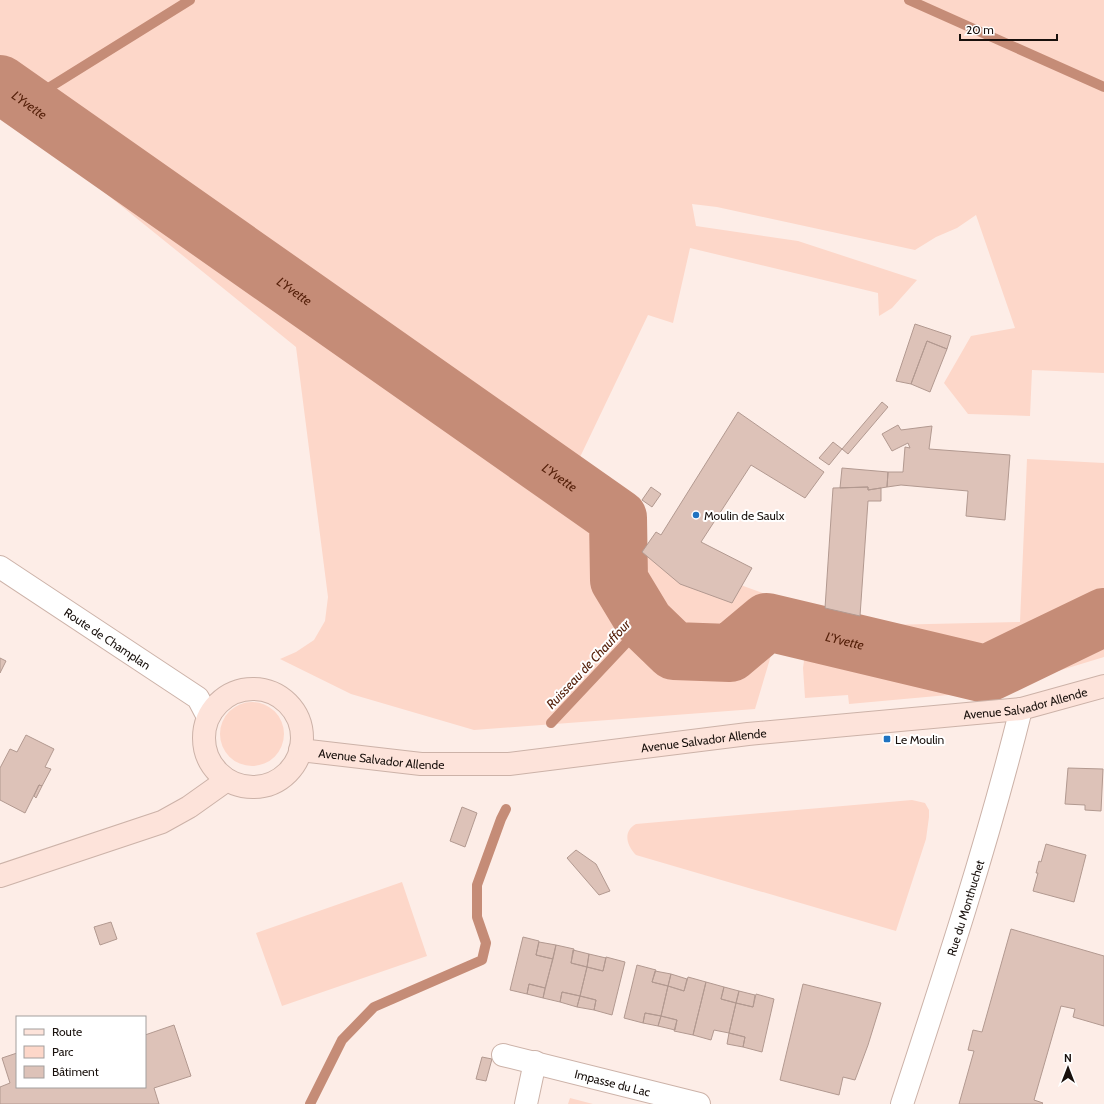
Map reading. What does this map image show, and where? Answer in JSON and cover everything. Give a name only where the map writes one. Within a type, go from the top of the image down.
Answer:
[{"type":"main road","name":"Avenue Salvador Allende","points":[[300,750],[421,764],[510,764],[748,734],[1021,709],[1104,686]]},
{"type":"main road","points":[[245,689],[261,690],[277,695],[289,705],[298,719],[302,734],[300,750],[290,770],[284,776],[271,784],[256,788],[241,786],[227,780],[216,771],[208,759],[204,745],[204,731],[208,717],[217,704],[230,695],[245,689]]},
{"type":"main road","points":[[0,876],[162,822],[189,807],[227,780]]},
{"type":"street","name":"Route de Champlan","points":[[0,567],[198,698],[208,717]]},
{"type":"street","name":"Rue du Monthuchet","points":[[902,1104],[950,957],[1021,709]]},
{"type":"street","name":"Impasse du Lac","points":[[504,1056],[535,1062],[693,1103]]},
{"type":"street","points":[[526,1104],[535,1062]]},
{"type":"green space","points":[[0,0],[1104,0],[1104,373],[1032,370],[1030,416],[968,414],[944,383],[971,336],[1015,328],[976,215],[957,228],[936,237],[915,250],[717,207],[692,204],[696,226],[798,241],[917,280],[892,308],[879,316],[878,293],[690,248],[673,323],[648,315],[581,455],[559,492],[639,548],[787,602],[755,709],[474,730],[351,694],[280,659],[296,652],[314,640],[325,621],[328,597],[296,347],[0,108]]},
{"type":"green space","points":[[1027,459],[1104,463],[1104,657],[992,691],[849,704],[848,695],[805,698],[803,668],[811,610],[885,625],[1020,622]]},
{"type":"green space","points":[[246,702],[258,702],[275,711],[282,722],[284,734],[282,746],[275,757],[258,766],[246,766],[234,761],[225,752],[220,740],[220,728],[225,716],[234,707]]},
{"type":"green space","points":[[912,800],[925,803],[929,810],[929,817],[926,839],[896,931],[636,855],[630,847],[627,838],[629,830],[636,824]]},
{"type":"green space","points":[[402,882],[427,956],[282,1006],[256,933]]},
{"type":"green space","points":[[570,1098],[593,1104],[568,1104]]},
{"type":"building","points":[[915,324],[951,336],[947,349],[927,341],[911,384],[896,381]]},
{"type":"building","points":[[927,341],[947,349],[930,392],[911,384]]},
{"type":"building","points":[[882,402],[888,407],[848,454],[842,449]]},
{"type":"building","name":"Moulin de Saulx","points":[[738,412],[824,472],[805,498],[751,465],[701,542],[752,568],[732,603],[680,584],[642,552],[656,532],[661,535]]},
{"type":"building","points":[[898,425],[901,430],[932,426],[929,449],[1010,455],[1005,520],[966,516],[968,491],[901,485],[887,487],[888,472],[903,472],[905,447],[910,448],[908,443],[892,451],[882,434]]},
{"type":"building","points":[[833,442],[842,449],[829,465],[819,458]]},
{"type":"building","points":[[842,468],[888,472],[887,487],[868,490],[868,487],[840,488]]},
{"type":"building","points":[[651,487],[661,494],[652,507],[642,500]]},
{"type":"building","points":[[868,487],[868,490],[881,488],[881,501],[868,501],[860,616],[825,608],[833,488]]},
{"type":"building","points":[[0,658],[6,661],[0,673]]},
{"type":"building","points":[[26,735],[54,749],[45,767],[51,769],[42,786],[39,785],[25,813],[0,800],[0,768],[10,749],[17,752]]},
{"type":"building","points":[[1068,768],[1103,769],[1101,811],[1085,810],[1085,805],[1065,804]]},
{"type":"building","points":[[39,785],[42,786],[36,798],[34,796]]},
{"type":"building","points":[[462,807],[477,813],[465,847],[450,841]]},
{"type":"building","points":[[1046,844],[1086,855],[1074,902],[1033,891],[1038,873],[1036,873],[1039,861],[1041,862]]},
{"type":"building","points":[[576,850],[596,864],[610,891],[599,895],[567,858]]},
{"type":"building","points":[[111,922],[117,939],[100,945],[94,927]]},
{"type":"building","points":[[1011,929],[1104,956],[1104,1026],[1073,1017],[1075,1009],[1061,1006],[1034,1100],[1043,1103],[1042,1104],[959,1104],[974,1051],[968,1050],[973,1030],[982,1032]]},
{"type":"building","points":[[523,937],[539,941],[536,955],[553,959],[545,988],[529,984],[527,994],[510,990]]},
{"type":"building","points":[[539,942],[556,945],[553,959],[536,955]]},
{"type":"building","points":[[556,945],[574,949],[571,963],[587,967],[580,996],[562,992],[560,1002],[543,998]]},
{"type":"building","points":[[573,950],[589,954],[587,967],[571,963]]},
{"type":"building","points":[[589,954],[606,958],[603,971],[587,967]]},
{"type":"building","points":[[606,957],[625,962],[612,1015],[594,1010],[596,1000],[580,996],[587,967],[603,971]]},
{"type":"building","points":[[637,965],[656,970],[652,982],[668,986],[661,1016],[645,1013],[643,1023],[624,1018]]},
{"type":"building","points":[[655,971],[671,974],[668,986],[652,982]]},
{"type":"building","points":[[671,974],[687,979],[684,991],[668,986]]},
{"type":"building","points":[[688,977],[706,982],[693,1035],[674,1031],[677,1020],[661,1016],[668,986],[684,991]]},
{"type":"building","points":[[706,982],[724,987],[721,999],[736,1003],[729,1033],[714,1030],[711,1040],[693,1035]]},
{"type":"building","points":[[529,984],[545,988],[543,998],[527,994]]},
{"type":"building","points":[[803,984],[881,1003],[855,1080],[843,1077],[839,1095],[780,1080]]},
{"type":"building","points":[[724,987],[739,991],[736,1003],[721,999]]},
{"type":"building","points":[[739,991],[755,995],[753,1007],[736,1003]]},
{"type":"building","points":[[562,992],[580,996],[577,1007],[560,1002]]},
{"type":"building","points":[[756,994],[774,999],[762,1052],[743,1047],[745,1037],[729,1033],[736,1003],[753,1007]]},
{"type":"building","points":[[580,996],[596,1000],[594,1010],[577,1007]]},
{"type":"building","points":[[645,1013],[661,1016],[658,1026],[643,1023]]},
{"type":"building","points":[[661,1016],[677,1020],[675,1030],[658,1026]]},
{"type":"building","points":[[174,1025],[191,1076],[154,1088],[159,1104],[0,1104],[0,1087],[10,1083],[2,1058],[16,1053],[16,1088],[146,1088],[146,1035]]},
{"type":"building","points":[[729,1033],[745,1037],[743,1047],[727,1044]]},
{"type":"building","points":[[482,1057],[492,1059],[486,1081],[476,1079]]},
{"type":"waterway","points":[[26,102],[190,0]]},
{"type":"waterway","points":[[909,0],[1104,87]]},
{"type":"waterway","name":"L'Yvette","points":[[0,84],[618,518],[619,580],[645,623],[674,651],[730,653],[767,622],[986,674],[1104,617]]},
{"type":"waterway","name":"Ruisseau de Chauffour","points":[[551,723],[645,623]]},
{"type":"waterway","name":"Ruisseau de Chauffour","points":[[310,1104],[342,1040],[374,1007],[482,960],[486,943],[477,917],[477,885],[506,809]]},
{"type":"place","name":"Moulin de Saulx","points":[[696,515]]},
{"type":"place","name":"Le Moulin","points":[[887,739]]}]
